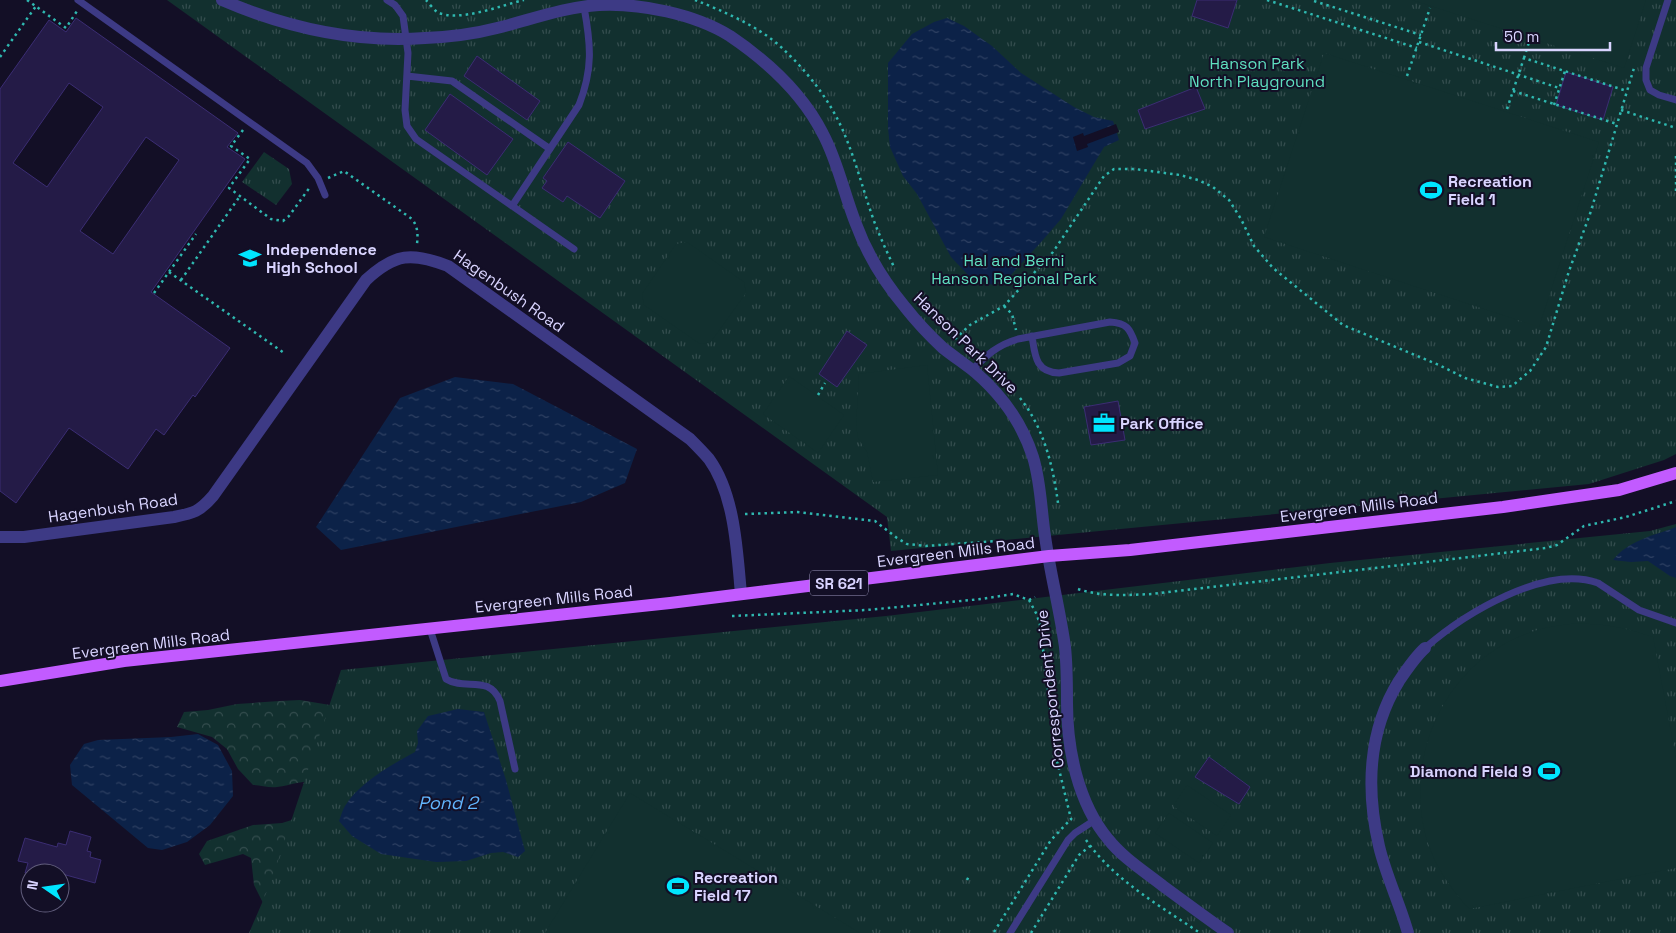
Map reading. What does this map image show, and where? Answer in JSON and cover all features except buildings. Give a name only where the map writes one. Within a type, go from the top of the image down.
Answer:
[{"type":"main road","name":"Evergreen Mills Road","points":[[0,681],[124,661],[430,629],[741,594],[1049,556],[1130,550],[1511,506],[1619,490],[1676,473]]},
{"type":"street","name":"Hanson Park Drive","points":[[222,0],[282,23],[317,31],[353,36],[407,39],[465,35],[569,9],[599,5],[647,8],[678,14],[727,35],[773,70],[800,96],[822,130],[832,153],[858,229],[884,280],[903,306],[945,350],[972,370],[1000,396],[1012,412],[1025,434],[1034,461],[1041,492],[1045,537],[1049,556]]},
{"type":"street","name":"Hagenbush Road","points":[[0,537],[24,537],[174,517],[190,514],[202,508],[213,496],[366,280],[379,268],[395,259],[419,257],[428,258],[448,266],[690,438],[710,460],[725,490],[736,532],[741,594]]},
{"type":"street","name":"Correspondent Drive","points":[[1049,556],[1065,649],[1067,706],[1071,746],[1077,779],[1095,820],[1108,839],[1132,862],[1228,933]]},
{"type":"street","points":[[1408,933],[1380,847],[1373,813],[1372,760],[1378,728],[1388,701],[1412,662],[1425,648]]},
{"type":"lane","points":[[387,0],[395,5],[403,16],[408,53],[405,110],[407,126],[416,139],[574,248]]},
{"type":"lane","points":[[1668,0],[1646,68],[1646,80],[1650,90],[1676,100]]},
{"type":"lane","points":[[80,2],[307,163],[319,181],[325,195]]},
{"type":"lane","points":[[512,206],[580,105],[589,72],[590,49],[584,7]]},
{"type":"lane","points":[[407,76],[452,81],[550,149]]},
{"type":"lane","points":[[972,370],[992,350],[1004,343],[1032,336],[1110,322],[1120,323],[1131,330],[1135,343],[1130,356],[1118,363],[1051,373],[1043,369],[1036,360],[1032,336]]},
{"type":"lane","points":[[1425,648],[1467,618],[1501,598],[1532,586],[1559,580],[1598,583],[1639,610],[1654,617],[1676,623]]},
{"type":"lane","points":[[430,629],[446,679],[454,684],[487,686],[496,691],[500,701],[515,769]]},
{"type":"lane","points":[[1010,933],[1068,840],[1095,820]]},
{"type":"path","points":[[27,0],[66,28],[80,2]]},
{"type":"path","points":[[426,0],[437,11],[451,15],[467,14],[524,0]]},
{"type":"path","points":[[695,0],[753,28],[781,47],[808,76],[831,106],[846,136],[874,222],[895,269]]},
{"type":"path","points":[[1267,0],[1417,48]]},
{"type":"path","points":[[1314,1],[1421,35]]},
{"type":"path","points":[[0,57],[36,6]]},
{"type":"path","points":[[1407,76],[1430,8]]},
{"type":"path","points":[[1507,109],[1530,39]]},
{"type":"path","points":[[1419,42],[1559,88]]},
{"type":"path","points":[[1524,58],[1627,91]]},
{"type":"path","points":[[955,339],[970,325],[1004,306],[1053,252],[1104,176],[1114,169],[1125,168],[1161,172],[1198,180],[1213,188],[1229,200],[1242,219],[1254,246],[1273,268],[1343,325],[1439,365],[1465,378],[1498,387],[1512,386],[1530,371],[1546,347],[1590,214],[1635,64]]},
{"type":"path","points":[[1554,105],[1565,71]]},
{"type":"path","points":[[1513,91],[1617,124]]},
{"type":"path","points":[[1621,110],[1676,128]]},
{"type":"path","points":[[248,122],[231,146],[250,159],[229,188],[271,219],[283,221],[289,216],[312,184],[344,172],[412,219],[418,233],[418,244]]},
{"type":"path","points":[[1676,156],[1676,192]]},
{"type":"path","points":[[180,280],[240,196]]},
{"type":"path","points":[[154,293],[196,234]]},
{"type":"path","points":[[169,272],[284,354]]},
{"type":"path","points":[[1004,306],[1012,314],[1018,339]]},
{"type":"path","points":[[950,334],[960,343]]},
{"type":"path","points":[[818,395],[825,383]]},
{"type":"path","points":[[1018,396],[1040,430],[1053,468],[1058,503]]},
{"type":"path","points":[[1078,589],[1090,593],[1120,595],[1152,594],[1546,548],[1557,545],[1584,526],[1626,517],[1676,501]]},
{"type":"path","points":[[745,514],[797,512],[875,521],[908,544],[926,546],[996,541],[1010,546]]},
{"type":"path","points":[[732,616],[867,610],[1016,594],[1029,600],[1040,625],[1054,734]]},
{"type":"path","points":[[1029,600],[1035,597]]},
{"type":"path","points":[[994,932],[1051,840],[1072,820],[1057,757]]},
{"type":"path","points":[[1086,840],[1115,874],[1127,884],[1200,933]]},
{"type":"path","points":[[1031,933],[1079,855],[1090,846]]},
{"type":"path","points":[[966,880],[969,876]]},
{"type":"green space","name":"Hal and Berni Hanson Regional Park","points":[[167,0],[1676,0],[1676,454],[1664,460],[1589,484],[891,551],[887,517]]},
{"type":"green space","points":[[1412,0],[1646,0],[1624,68]]},
{"type":"green space","name":"Recreation Field 1","points":[[1324,53],[1599,142],[1539,327],[1264,237]]},
{"type":"green space","points":[[264,152],[289,169],[292,184],[276,205],[242,182]]},
{"type":"green space","points":[[687,242],[744,282],[746,293],[710,343],[700,344],[644,305],[642,294],[676,244]]},
{"type":"green space","points":[[927,365],[938,475],[873,482],[867,452],[858,438],[856,426],[859,374]]},
{"type":"green space","points":[[789,376],[844,415],[818,453],[763,414]]},
{"type":"green space","points":[[1676,524],[1676,933],[249,933],[271,882],[341,670],[886,616],[1330,563],[1650,531]]},
{"type":"green space","name":"Diamond Field 9","points":[[1570,624],[1612,626],[1653,637],[1676,758],[1676,868],[1469,909],[1443,876],[1433,857],[1426,837],[1421,806],[1421,775],[1427,745],[1437,716],[1453,690],[1473,667],[1498,648],[1526,634],[1553,626]]},
{"type":"green space","points":[[432,688],[442,691],[450,699],[451,706],[445,712],[428,716],[417,731],[418,743],[415,752],[386,768],[358,790],[345,806],[339,821],[353,836],[381,854],[436,862],[466,861],[491,853],[503,852],[518,857],[522,862],[512,879],[483,905],[465,913],[425,924],[402,933],[263,933],[266,921],[263,903],[254,885],[251,858],[243,854],[205,865],[199,854],[207,841],[253,825],[282,823],[311,814],[333,796],[328,782],[309,781],[274,787],[253,785],[238,769],[227,749],[212,737],[177,727],[184,712],[208,710],[237,704],[279,701],[300,700],[330,705],[351,704],[377,701]]},
{"type":"green space","points":[[1187,785],[1231,815],[1217,836],[1173,806]]},
{"type":"green space","name":"Recreation Field 17","points":[[630,793],[860,933],[545,933]]},
{"type":"green space","points":[[1169,813],[1213,843],[1199,863],[1155,833]]},
{"type":"water","points":[[947,18],[964,26],[992,46],[1021,73],[1074,107],[1094,117],[1113,121],[1119,140],[1104,147],[1061,219],[1042,241],[1009,277],[993,285],[970,277],[951,257],[917,194],[903,176],[890,147],[888,128],[888,63],[912,34],[934,22]]},
{"type":"water","points":[[455,377],[513,384],[637,449],[625,483],[581,502],[341,550],[316,527],[400,398]]},
{"type":"water","points":[[1676,527],[1676,578],[1648,561],[1613,560],[1619,553],[1634,543]]},
{"type":"water","name":"Pond 2","points":[[458,709],[484,712],[506,780],[525,851],[518,857],[503,852],[491,853],[466,861],[436,862],[381,854],[352,836],[339,821],[344,808],[351,798],[376,775],[415,752],[418,743],[417,731],[428,716]]},
{"type":"water","points":[[198,734],[218,745],[232,771],[233,796],[210,825],[187,842],[162,850],[148,848],[72,785],[70,765],[84,744],[98,740]]},
{"type":"pier","points":[[1116,124],[1119,132],[1087,144],[1088,147],[1077,151],[1073,137],[1083,133],[1084,136]]},
{"type":"place","name":"Recreation Field 1","points":[[1431,190]]},
{"type":"place","name":"Independence High School","points":[[250,258]]},
{"type":"place","name":"Park Office","points":[[1104,423]]},
{"type":"place","name":"Diamond Field 9","points":[[1549,771]]},
{"type":"place","name":"Recreation Field 17","points":[[678,886]]},
{"type":"park label","name":"Hanson Park North Playground","points":[[1257,72]]}]
